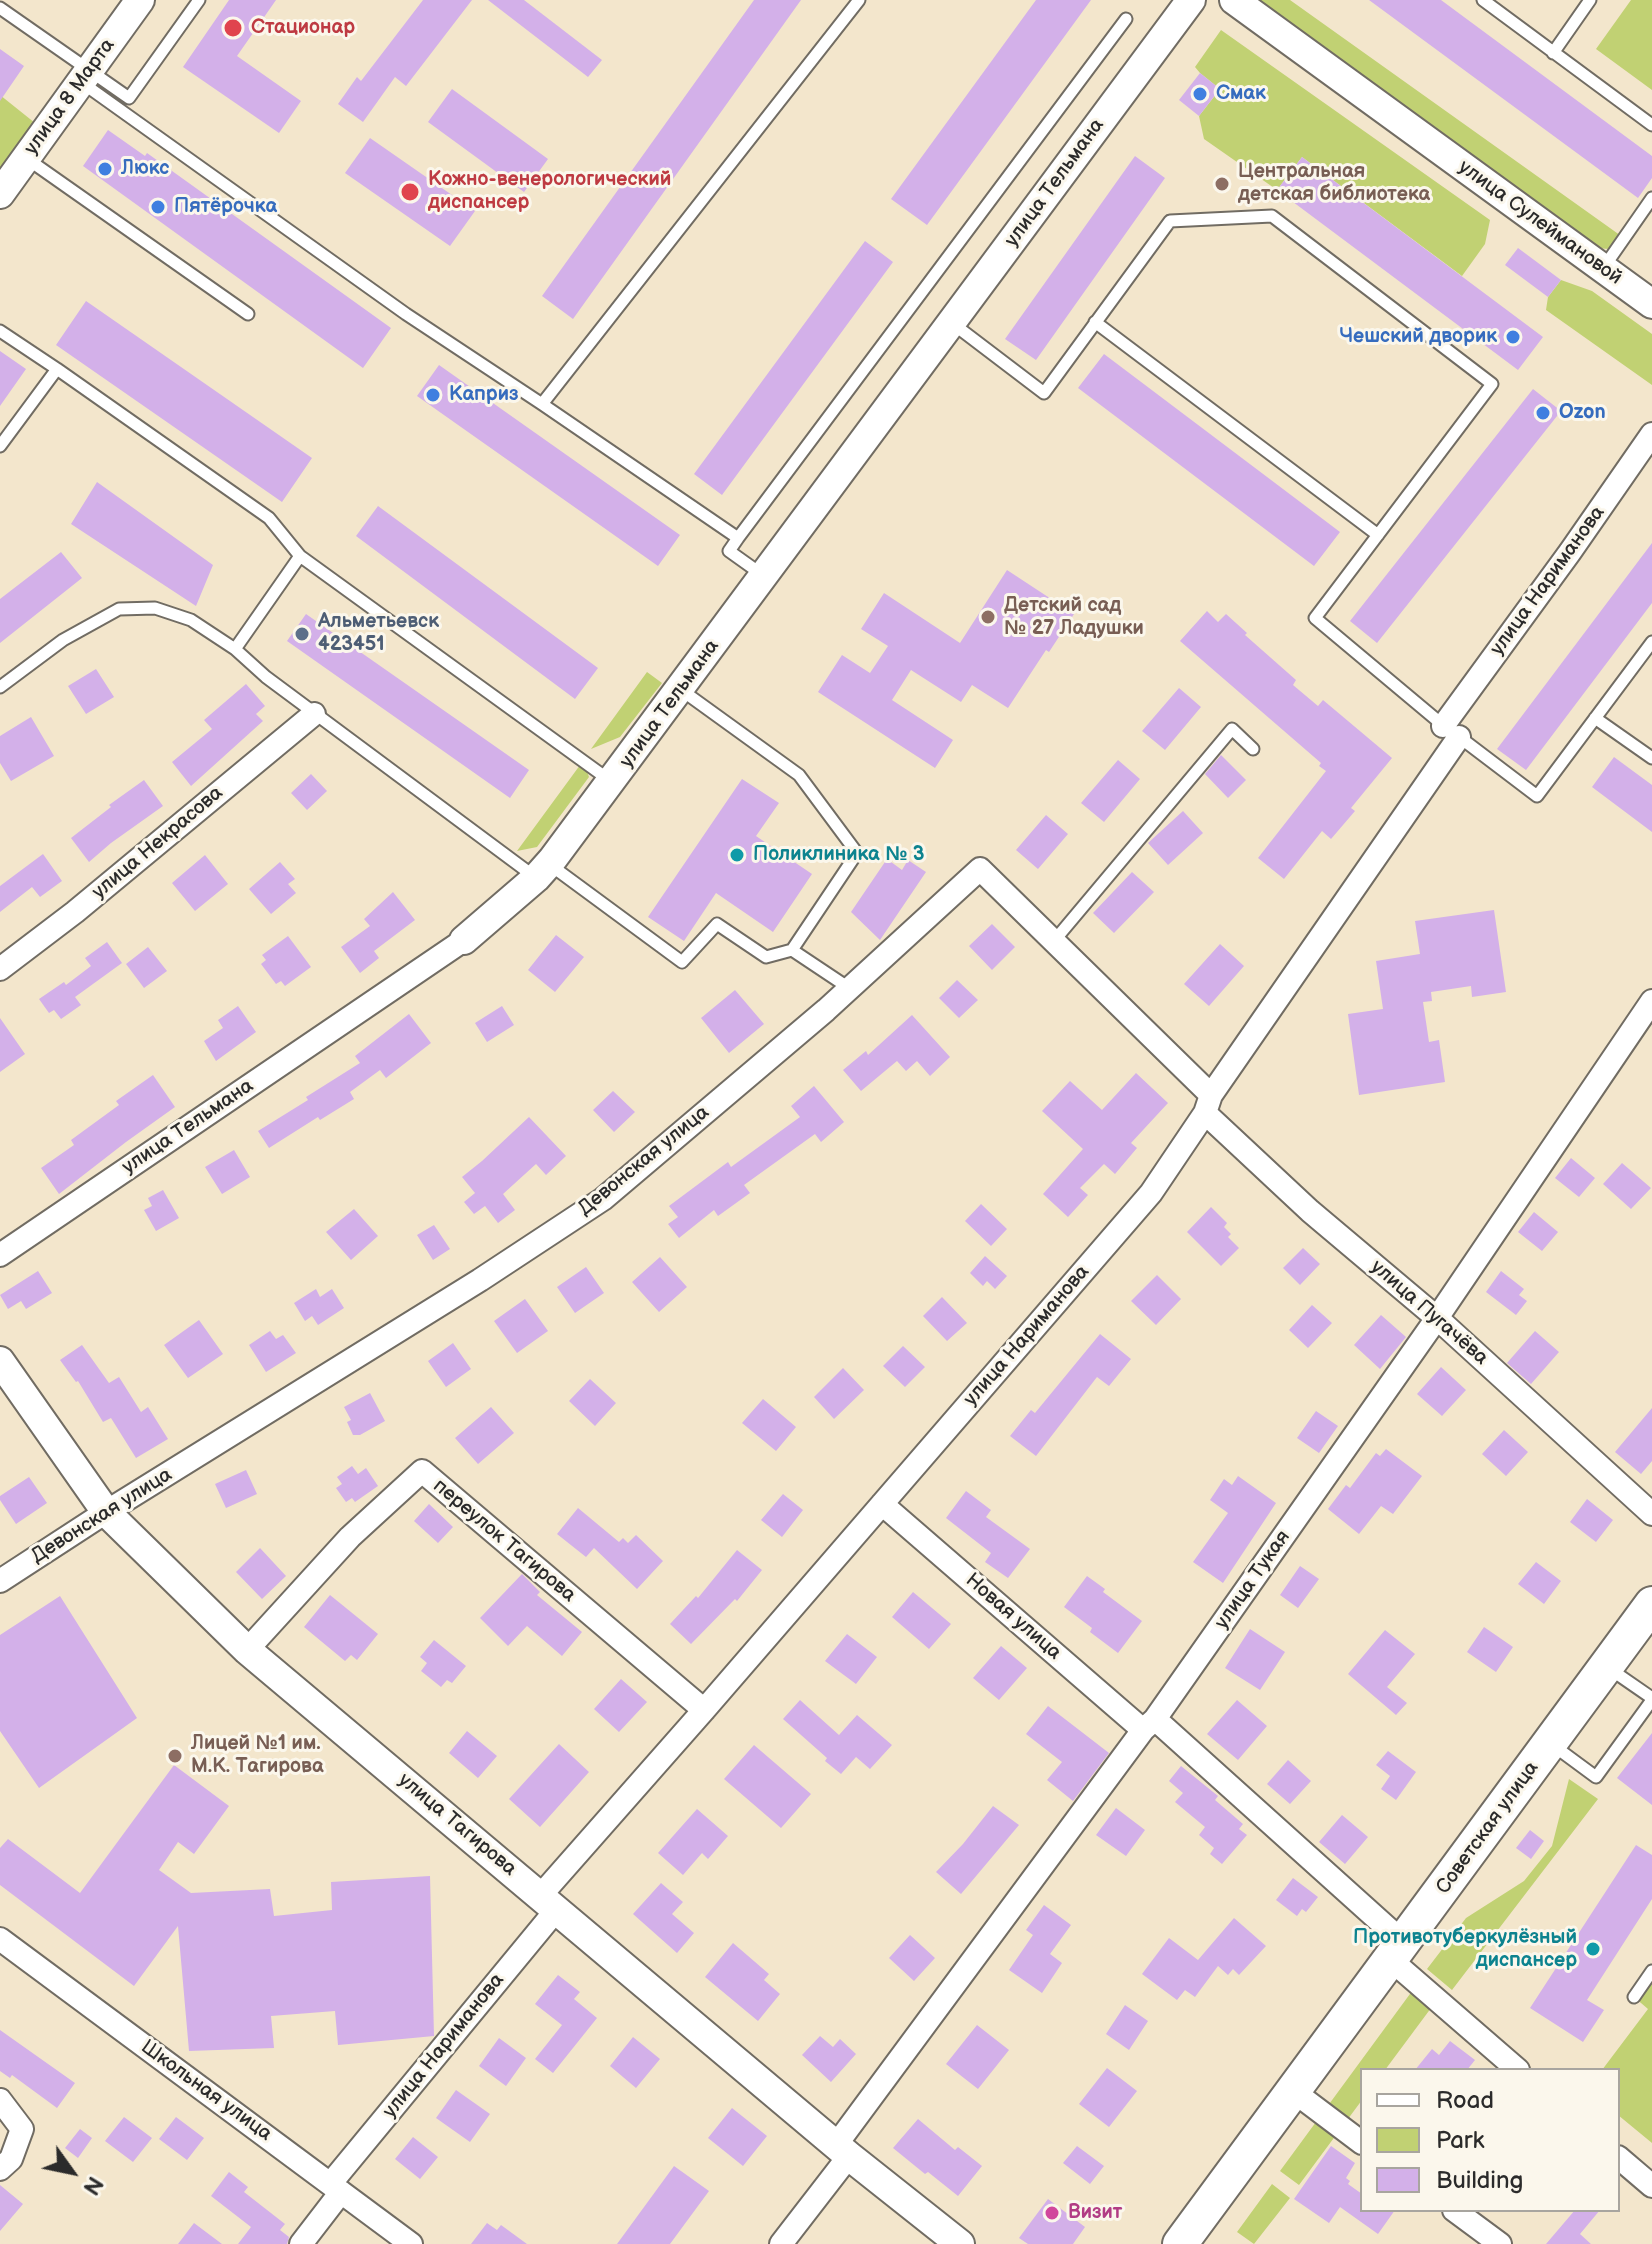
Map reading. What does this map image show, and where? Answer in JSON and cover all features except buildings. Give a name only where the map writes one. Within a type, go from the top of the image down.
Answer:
[{"type":"main road","name":"Советская улица","points":[[1180,2244],[1652,1604]]},
{"type":"street","name":"улица 8 Марта","points":[[0,194],[140,0]]},
{"type":"street","name":"улица Тельмана","points":[[0,1255],[464,940],[543,871],[1191,0]]},
{"type":"street","name":"улица Сулеймановой","points":[[1234,0],[1652,304]]},
{"type":"street","name":"улица Нариманова","points":[[301,2244],[336,2188],[549,1902],[704,1710],[1151,1193],[1451,731],[1652,434]]},
{"type":"street","name":"улица Некрасова","points":[[0,969],[75,912],[314,714]]},
{"type":"street","name":"Девонская улица","points":[[0,1581],[480,1280],[603,1199],[849,988],[980,869],[1054,941],[1208,1104]]},
{"type":"street","name":"улица Тукая","points":[[781,2244],[843,2151],[1437,1318],[1652,1001]]},
{"type":"street","name":"улица Пугачёва","points":[[1208,1104],[1310,1211],[1437,1318],[1652,1514]]},
{"type":"street","name":"улица Тагирова","points":[[0,1361],[106,1512],[247,1650],[843,2151],[960,2244]]},
{"type":"street","name":"переулок Тагирова","points":[[247,1650],[350,1537],[422,1471],[704,1710]]},
{"type":"street","name":"Новая улица","points":[[882,1504],[1149,1725],[1398,1952],[1516,2068]]},
{"type":"street","name":"Школьная улица","points":[[0,1939],[411,2244]]},
{"type":"street","points":[[1293,2091],[1360,2141]]},
{"type":"street","points":[[0,2100],[22,2129],[11,2159],[0,2169]]},
{"type":"street","points":[[1620,2159],[1652,2186]]},
{"type":"street","points":[[1457,2212],[1500,2244]]},
{"type":"lane","points":[[85,76],[129,98],[199,0]]},
{"type":"lane","points":[[542,404],[859,0]]},
{"type":"lane","points":[[1483,0],[1652,125]]},
{"type":"lane","points":[[1553,53],[1590,0]]},
{"type":"lane","points":[[0,8],[85,76],[406,314],[738,538]]},
{"type":"lane","points":[[764,576],[729,551],[1126,19]]},
{"type":"lane","points":[[26,158],[248,314]]},
{"type":"lane","points":[[1602,269],[1652,198]]},
{"type":"lane","points":[[952,323],[1044,393],[1170,221],[1272,216],[1492,384],[1315,618],[1451,731],[1537,796],[1652,642]]},
{"type":"lane","points":[[1095,322],[1378,535]]},
{"type":"lane","points":[[0,331],[269,518],[300,556],[612,782]]},
{"type":"lane","points":[[0,446],[57,369]]},
{"type":"lane","points":[[235,649],[300,556]]},
{"type":"lane","points":[[0,687],[63,640],[119,609],[155,608],[191,620],[235,649],[314,714],[682,962],[717,924],[766,957],[792,950],[857,853],[799,775],[680,689]]},
{"type":"lane","points":[[1595,718],[1652,758]]},
{"type":"lane","points":[[1054,941],[1232,729],[1253,749]]},
{"type":"lane","points":[[792,950],[849,988]]},
{"type":"lane","points":[[1550,1744],[1596,1777],[1652,1699],[1607,1667]]},
{"type":"lane","points":[[1634,1997],[1652,1971]]},
{"type":"green space","points":[[1251,0],[1290,0],[1624,238],[1609,249],[1595,248]]},
{"type":"green space","points":[[1631,0],[1652,0],[1652,90],[1596,49]]},
{"type":"green space","points":[[1221,30],[1490,220],[1485,244],[1462,276],[1302,157],[1277,190],[1204,139],[1199,116],[1220,89],[1195,67]]},
{"type":"green space","points":[[0,95],[35,123],[0,172]]},
{"type":"green space","points":[[1561,280],[1592,291],[1652,334],[1652,385],[1546,310],[1548,297]]},
{"type":"green space","points":[[647,672],[662,683],[620,737],[591,749]]},
{"type":"green space","points":[[583,761],[589,777],[537,847],[517,851]]},
{"type":"green space","points":[[1569,1779],[1598,1799],[1452,1990],[1427,1969],[1466,1918],[1524,1881],[1552,1846]]},
{"type":"green space","points":[[1652,1971],[1652,2143],[1620,2117],[1620,2068],[1604,2068],[1648,2009],[1634,1997]]},
{"type":"green space","points":[[1418,1983],[1437,2000],[1386,2068],[1360,2068],[1360,2103],[1299,2185],[1280,2171]]},
{"type":"green space","points":[[1272,2184],[1290,2198],[1254,2244],[1237,2232]]},
{"type":"place","name":"Стационар","points":[[233,28]]},
{"type":"place","name":"Смак","points":[[1200,94]]},
{"type":"place","name":"Люкс","points":[[105,169]]},
{"type":"place","name":"Центральная детская библиотека","points":[[1222,184]]},
{"type":"place","name":"Кожно-венерологический диспансер","points":[[410,192]]},
{"type":"place","name":"Пятёрочка","points":[[158,207]]},
{"type":"place","name":"Чешский дворик","points":[[1513,337]]},
{"type":"place","name":"Каприз","points":[[433,395]]},
{"type":"place","name":"Ozon","points":[[1543,413]]},
{"type":"place","name":"Детский сад № 27 Ладушки","points":[[988,617]]},
{"type":"place","name":"Альметьевск 423451","points":[[302,634]]},
{"type":"place","name":"Поликлиника № 3","points":[[737,855]]},
{"type":"place","name":"Лицей №1 им. М.К. Тагирова","points":[[175,1756]]},
{"type":"place","name":"Противотуберкулёзный диспансер","points":[[1593,1949]]},
{"type":"place","name":"Визит","points":[[1052,2213]]}]
